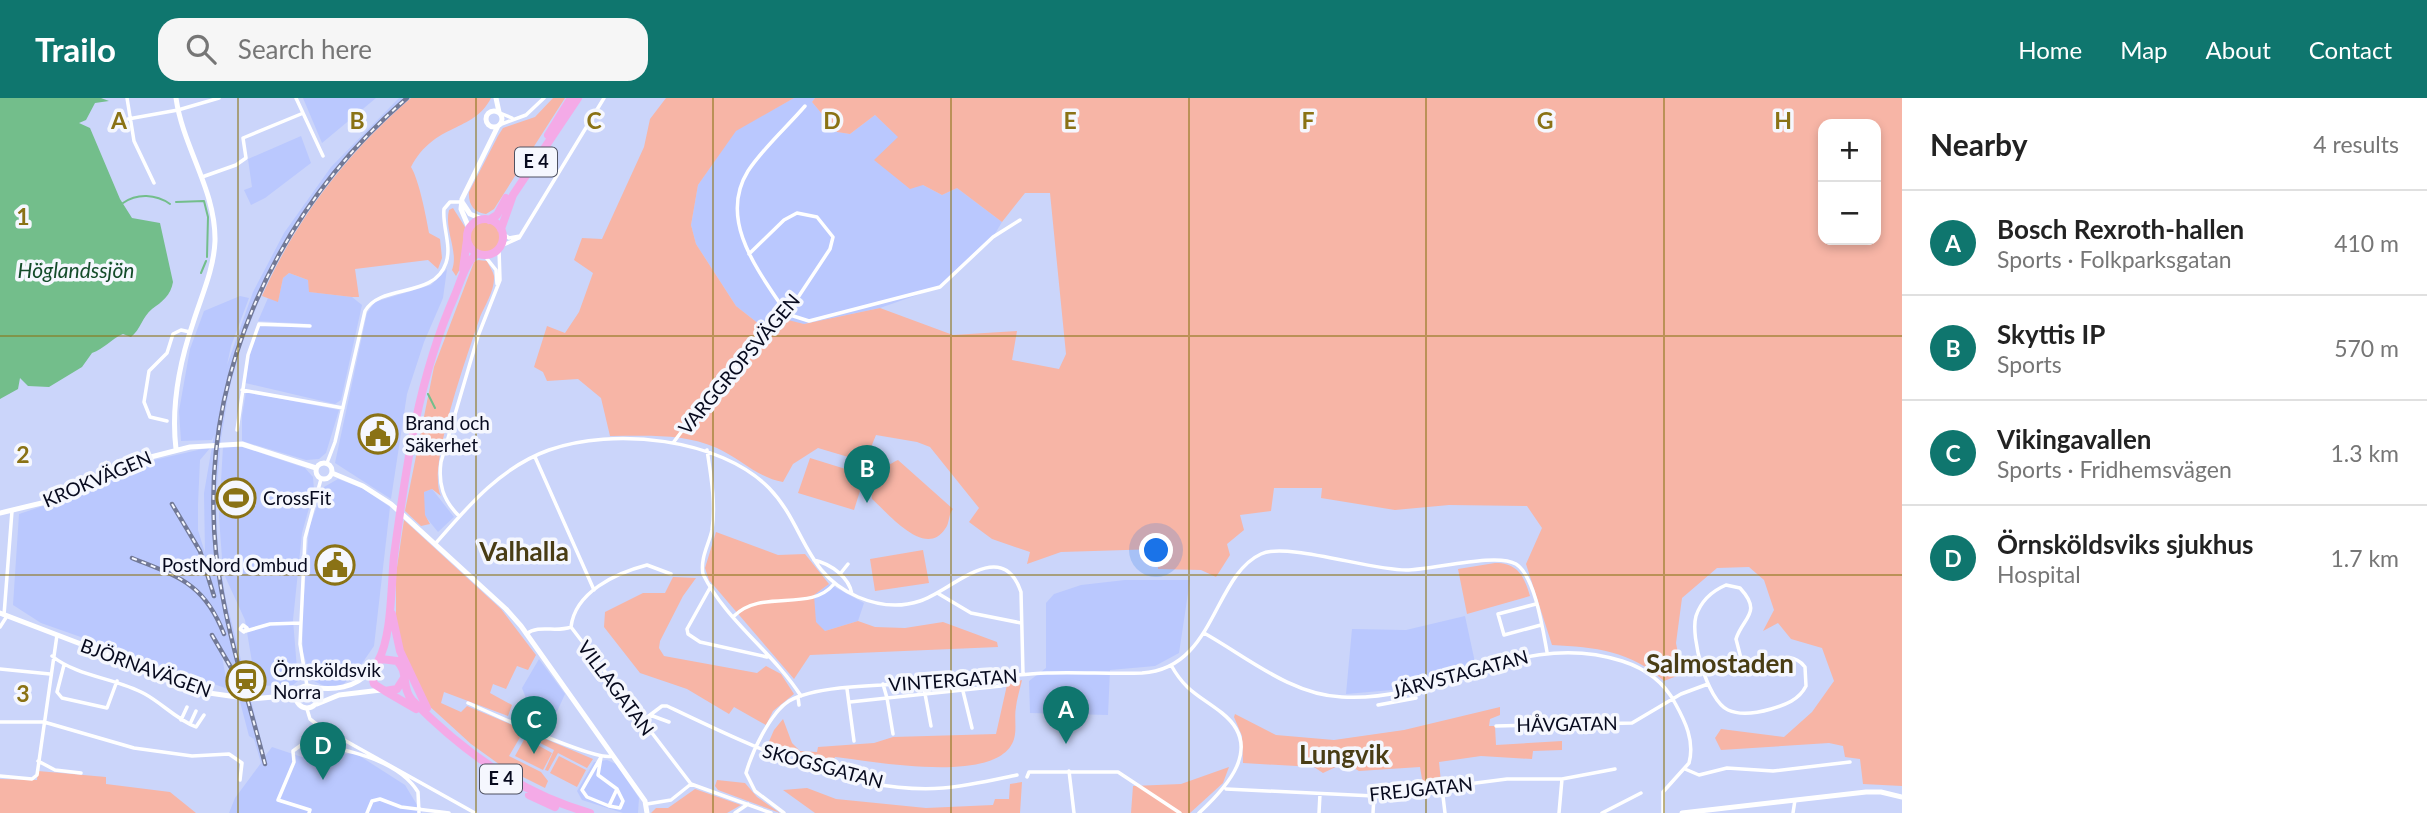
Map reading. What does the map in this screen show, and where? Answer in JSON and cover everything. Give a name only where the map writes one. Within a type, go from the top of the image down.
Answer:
[{"type":"highway","name":"E 4","points":[[486,220],[497,215],[571,98]]},
{"type":"highway","name":"E 4","points":[[502,231],[513,195],[578,98]]},
{"type":"highway","points":[[486,220],[502,231],[500,247],[481,254],[470,247],[468,233],[486,220]]},
{"type":"highway","name":"E 4","points":[[458,289],[468,233]]},
{"type":"highway","name":"E 4","points":[[375,665],[387,641],[390,597],[418,412],[436,344],[470,261],[481,254]]},
{"type":"highway","name":"E 4","points":[[390,597],[393,642],[410,698],[470,750],[510,778],[552,800],[590,813]]},
{"type":"highway","points":[[391,614],[400,651],[421,699],[435,719]]},
{"type":"highway","points":[[400,663],[391,658],[375,665],[372,681],[383,691],[397,689],[404,678]]},
{"type":"highway","name":"E 4","points":[[383,691],[414,708],[466,755],[499,778],[542,802],[571,813]]},
{"type":"street","points":[[127,98],[128,119],[138,152],[154,183]]},
{"type":"street","points":[[176,98],[212,208],[215,243],[212,263],[190,331],[175,406],[176,449]]},
{"type":"street","points":[[128,119],[178,110],[219,98]]},
{"type":"street","points":[[296,98],[301,114],[323,156]]},
{"type":"street","points":[[468,233],[461,202],[490,136],[498,125],[531,111],[544,98]]},
{"type":"street","points":[[459,516],[444,498],[440,480],[441,462],[475,345],[501,272],[500,247],[516,242],[522,235],[604,98]]},
{"type":"street","points":[[496,99],[498,125]]},
{"type":"street","points":[[490,136],[486,116],[496,99]]},
{"type":"street","points":[[805,106],[745,176],[737,226],[749,254],[787,314],[809,321],[940,287],[993,236],[1020,220]]},
{"type":"street","points":[[489,111],[514,118]]},
{"type":"street","points":[[202,177],[236,166],[246,158],[243,138],[301,114]]},
{"type":"street","points":[[487,123],[498,125]]},
{"type":"street","points":[[461,202],[450,202],[444,209],[448,256],[441,272],[426,284],[369,305],[327,463],[332,473],[363,486],[391,504],[506,609],[614,755],[647,804],[646,813]]},
{"type":"street","points":[[461,202],[470,214],[486,220]]},
{"type":"street","name":"VARGGROPSVÄGEN","points":[[673,443],[706,399],[787,314],[833,242],[830,231],[817,217],[797,213],[784,220],[749,254]]},
{"type":"street","points":[[502,231],[509,239],[522,235]]},
{"type":"street","points":[[481,254],[496,270],[496,289]]},
{"type":"street","points":[[237,430],[248,355],[259,324],[310,326]]},
{"type":"street","points":[[167,421],[156,420],[147,413],[144,402],[149,371],[167,353],[173,334],[181,330],[190,331]]},
{"type":"street","points":[[242,390],[343,408]]},
{"type":"street","points":[[436,543],[495,481],[550,449],[623,439],[673,443],[707,450],[731,460],[773,493],[812,560],[834,584],[852,594],[877,603],[897,605],[918,602],[939,594],[980,569],[1000,568],[1011,575],[1019,586],[1023,675]]},
{"type":"street","name":"KROKVÄGEN","points":[[0,513],[46,502],[125,466],[176,449],[209,444],[248,446],[316,468]]},
{"type":"street","points":[[707,450],[713,504],[712,529],[702,567],[711,586],[800,696],[799,705]]},
{"type":"street","points":[[535,457],[593,590],[647,565],[671,573]]},
{"type":"street","points":[[321,479],[316,468],[327,463]]},
{"type":"street","points":[[314,706],[318,696],[309,687],[301,658],[300,623],[305,534],[321,479],[332,473]]},
{"type":"street","points":[[0,627],[4,615],[12,511]]},
{"type":"street","points":[[1199,813],[1226,789],[1239,761],[1235,729],[1225,716],[1186,689],[1171,665],[1185,655],[1203,632],[1244,567],[1258,555],[1277,549],[1376,568],[1406,570],[1502,559],[1514,562],[1527,573],[1547,652]]},
{"type":"street","points":[[812,560],[831,566],[851,587],[852,594]]},
{"type":"street","points":[[840,574],[848,564]]},
{"type":"street","points":[[734,616],[756,603],[819,596],[834,584]]},
{"type":"street","points":[[1728,585],[1740,588],[1751,608],[1748,621],[1736,639],[1737,653],[1746,672],[1754,673],[1789,657],[1801,662],[1808,677],[1803,691],[1792,701],[1745,713],[1725,708],[1708,684],[1695,636],[1695,622],[1708,597],[1728,585]]},
{"type":"street","points":[[711,586],[687,629],[688,634],[699,642],[770,657]]},
{"type":"street","name":"VILLAGATAN","points":[[593,590],[576,608],[571,627],[691,784]]},
{"type":"street","points":[[939,594],[971,613],[1022,623]]},
{"type":"street","points":[[1536,604],[1498,614],[1504,635],[1541,625]]},
{"type":"street","name":"BJÖRNAVÄGEN","points":[[4,615],[209,693],[258,699],[296,695]]},
{"type":"street","points":[[247,630],[270,624],[300,623]]},
{"type":"street","points":[[527,634],[537,629],[557,631],[571,627]]},
{"type":"street","name":"JÄRVSTAGATAN","points":[[1203,632],[1300,688],[1345,698],[1403,690],[1510,659],[1547,652],[1582,652],[1627,663],[1651,675],[1673,699],[1687,727],[1692,746],[1685,769]]},
{"type":"street","points":[[0,776],[30,779],[37,775],[57,635]]},
{"type":"street","points":[[52,656],[64,665],[117,681],[146,695],[190,724],[199,726],[204,715]]},
{"type":"street","points":[[64,665],[57,692],[62,698],[107,708],[117,681]]},
{"type":"street","points":[[375,665],[354,684],[328,690],[309,687],[296,695],[298,704],[307,709],[310,719],[475,813]]},
{"type":"street","name":"VINTERGATAN","points":[[800,696],[883,684],[1023,675],[1145,673],[1171,665]]},
{"type":"street","points":[[0,669],[50,674]]},
{"type":"street","points":[[960,679],[972,728]]},
{"type":"street","points":[[923,683],[931,726]]},
{"type":"street","points":[[883,684],[893,734]]},
{"type":"street","name":"HÅVGATAN","points":[[1496,726],[1632,723],[1673,699],[1708,684]]},
{"type":"street","points":[[850,702],[1001,686]]},
{"type":"street","points":[[847,689],[855,741]]},
{"type":"street","points":[[307,709],[339,695],[383,691]]},
{"type":"street","points":[[784,813],[760,796],[747,780],[747,769],[779,710],[800,696]]},
{"type":"street","points":[[1378,705],[1416,698]]},
{"type":"street","points":[[468,703],[601,757],[614,755]]},
{"type":"street","name":"SKOGSGATAN","points":[[650,715],[667,706],[757,749],[834,774],[904,787],[943,788],[1017,775]]},
{"type":"street","points":[[181,720],[187,707]]},
{"type":"street","points":[[190,724],[196,711]]},
{"type":"street","points":[[642,721],[650,715],[668,722]]},
{"type":"street","points":[[0,722],[44,722],[124,745],[164,753],[231,755],[242,763],[240,780]]},
{"type":"street","points":[[340,748],[344,739]]},
{"type":"street","points":[[309,813],[310,810],[278,800],[294,762],[293,751],[304,743],[362,754],[407,780],[418,792],[419,811]]},
{"type":"street","points":[[601,757],[598,775],[617,789],[623,801],[620,808],[609,806],[582,792],[601,757]]},
{"type":"street","points":[[38,761],[55,770],[81,774]]},
{"type":"street","points":[[1663,813],[1663,792],[1685,769],[1699,775],[1727,768],[1773,771],[1850,762]]},
{"type":"street","name":"FREJGATAN","points":[[1226,789],[1374,796],[1507,779],[1562,779],[1615,769]]},
{"type":"street","points":[[1069,771],[1074,813]]},
{"type":"street","points":[[1027,777],[1029,772],[1122,773],[1180,813]]},
{"type":"street","points":[[1554,813],[1559,813],[1562,779]]},
{"type":"street","points":[[647,804],[671,800],[691,784],[771,813]]},
{"type":"street","points":[[1441,788],[1445,813]]},
{"type":"street","points":[[609,806],[617,789]]},
{"type":"street","points":[[1682,813],[1866,792],[1902,797]]},
{"type":"street","points":[[1319,813],[1320,793]]},
{"type":"street","points":[[1602,813],[1642,793]]},
{"type":"street","points":[[1373,813],[1374,796]]},
{"type":"street","points":[[367,813],[372,801],[377,799],[419,811],[449,813]]},
{"type":"street","points":[[1793,813],[1795,800]]},
{"type":"street","points":[[735,813],[749,804]]},
{"type":"shaded area","points":[[303,98],[376,98],[322,143]]},
{"type":"shaded area","points":[[399,98],[411,98],[365,140],[327,183],[302,217],[270,274],[242,343],[229,390],[216,497],[218,550],[226,600],[265,756],[272,747],[305,758],[355,753],[405,785],[422,813],[229,813],[235,798],[261,763],[254,739],[249,736],[234,679],[221,651],[228,689],[41,623],[13,605],[19,514],[70,497],[141,463],[211,447],[200,460],[198,530],[205,553],[204,493],[214,435],[212,440],[181,441],[179,411],[190,349],[204,311],[240,296],[249,298],[231,346],[227,365],[253,292],[284,233],[331,167]]},
{"type":"shaded area","points":[[411,98],[491,98],[474,117],[431,142],[411,167],[429,233],[440,239],[442,258],[438,269],[428,260],[355,269],[359,297],[309,292],[308,280],[289,273],[283,278],[278,302],[262,296],[291,240],[325,189],[365,141]]},
{"type":"shaded area","points":[[553,98],[565,98],[494,209],[486,214],[475,210],[469,192],[503,128],[535,117]]},
{"type":"shaded area","points":[[666,98],[794,98],[736,131],[698,185],[691,225],[696,244],[736,306],[769,332],[784,319],[804,324],[880,308],[953,335],[1017,331],[1012,360],[1059,369],[1066,354],[1050,193],[1025,193],[1002,222],[957,188],[942,195],[923,185],[910,189],[874,160],[898,137],[875,115],[850,134],[837,132],[812,102],[815,98],[1902,98],[1902,786],[1863,784],[1860,759],[1845,757],[1843,746],[1829,743],[1721,750],[1715,738],[1721,729],[1784,737],[1812,712],[1834,681],[1822,648],[1791,639],[1778,623],[1763,631],[1774,610],[1764,580],[1749,567],[1717,568],[1682,598],[1676,643],[1682,674],[1664,681],[1639,663],[1612,652],[1552,645],[1526,564],[1542,528],[1527,506],[1449,505],[1395,510],[1321,498],[1322,488],[1274,488],[1271,511],[1240,515],[1244,530],[1227,544],[1230,555],[1216,577],[1201,570],[1158,569],[1158,549],[1061,552],[1027,564],[1030,552],[992,539],[969,522],[979,508],[930,447],[917,442],[876,435],[865,462],[818,448],[793,464],[783,482],[766,477],[726,452],[704,443],[665,436],[610,436],[601,398],[578,379],[547,381],[543,372],[534,367],[547,326],[565,333],[579,312],[593,273],[574,260],[582,238],[602,239],[644,147],[650,119]]},
{"type":"shaded area","points":[[794,98],[815,98],[812,102],[837,132],[850,134],[875,115],[899,137],[923,185],[942,195],[957,188],[1002,222],[993,237],[940,287],[880,308],[804,324],[784,320],[769,332],[736,306],[696,244],[691,225],[698,185],[736,130]]},
{"type":"shaded area","points":[[301,136],[311,163],[265,198],[251,205],[244,190],[252,187],[248,159]]},
{"type":"shaded area","points":[[453,208],[465,227],[460,269],[456,276],[452,270],[454,256],[448,225],[449,210]]},
{"type":"shaded area","points":[[485,222],[496,226],[500,237],[496,248],[485,252],[474,248],[470,237],[474,226]]},
{"type":"shaded area","points":[[487,261],[494,276],[493,287],[467,355],[444,436],[439,461],[438,482],[441,496],[432,489],[424,492],[425,515],[430,524],[421,526],[405,511],[434,367],[474,262]]},
{"type":"shaded area","points":[[447,269],[443,298],[424,342],[407,394],[391,499],[335,463],[367,313],[375,302],[431,285]]},
{"type":"shaded area","points":[[289,273],[308,280],[310,292],[352,297],[362,305],[341,400],[335,404],[245,383],[252,344],[260,327],[310,327],[310,324],[258,321],[268,298],[278,301],[283,278]]},
{"type":"shaded area","points":[[246,392],[339,410],[326,453],[319,459],[306,460],[242,441]]},
{"type":"shaded area","points":[[223,446],[240,446],[305,468],[313,477],[314,490],[302,533],[293,620],[298,681],[293,685],[256,686],[245,620],[223,572],[219,517]]},
{"type":"shaded area","points":[[810,458],[865,475],[854,510],[798,493]]},
{"type":"shaded area","points":[[898,460],[953,509],[947,527],[937,537],[927,539],[917,536],[897,523],[872,499],[872,485],[876,475]]},
{"type":"shaded area","points":[[338,479],[362,488],[390,507],[374,646],[354,675],[341,686],[328,688],[314,681],[309,672],[303,652],[302,623],[309,528],[324,487]]},
{"type":"shaded area","points":[[432,489],[454,517],[438,532],[425,516],[422,502],[424,492]]},
{"type":"shaded area","points":[[404,520],[501,609],[536,655],[528,670],[517,666],[506,689],[493,684],[490,693],[512,705],[508,716],[444,692],[441,703],[461,712],[467,706],[593,759],[587,768],[558,753],[548,771],[545,770],[554,750],[522,734],[509,756],[541,772],[548,781],[545,788],[503,767],[471,744],[426,703],[413,685],[396,627],[396,574]]},
{"type":"shaded area","points":[[716,532],[778,555],[805,554],[829,584],[814,595],[816,622],[825,631],[858,621],[875,627],[905,628],[943,622],[997,642],[998,647],[810,655],[794,679],[709,580],[705,568]]},
{"type":"shaded area","points":[[923,550],[929,583],[875,591],[870,559]]},
{"type":"shaded area","points":[[1495,563],[1515,568],[1525,582],[1530,596],[1467,614],[1458,569]]},
{"type":"shaded area","points":[[673,577],[696,578],[683,596],[660,641],[659,648],[664,656],[757,673],[766,666],[781,674],[794,694],[773,711],[766,725],[734,707],[729,714],[687,689],[640,673],[604,627],[605,612],[643,593],[665,593]]},
{"type":"shaded area","points":[[1125,580],[1190,580],[1179,653],[1155,666],[1110,670],[1108,715],[1030,713],[1029,681],[1046,668],[1046,603],[1054,594],[1081,585]]},
{"type":"shaded area","points":[[829,584],[864,603],[858,621],[825,631],[809,625],[814,595]]},
{"type":"shaded area","points":[[1465,616],[1476,667],[1392,690],[1346,694],[1352,629],[1406,630]]},
{"type":"shaded area","points":[[539,659],[565,694],[555,716],[529,706],[522,688]]},
{"type":"shaded area","points":[[1022,680],[1015,711],[1014,739],[1004,753],[985,762],[933,767],[835,757],[830,768],[767,746],[774,730],[783,719],[792,743],[800,751],[817,752],[818,747],[874,743],[893,737],[996,734],[1007,685]]},
{"type":"shaded area","points":[[1500,707],[1500,715],[1490,719],[1489,726],[1495,726],[1496,745],[1562,741],[1562,750],[1533,751],[1532,759],[1481,756],[1439,762],[1441,782],[1423,785],[1420,767],[1359,771],[1349,765],[1340,765],[1323,773],[1314,767],[1243,763],[1242,736],[1234,717],[1235,714],[1276,735],[1334,740],[1404,730]]},
{"type":"shaded area","points":[[525,738],[552,753],[543,770],[515,756]]},
{"type":"shaded area","points":[[559,756],[586,770],[577,787],[550,773]]},
{"type":"shaded area","points":[[607,760],[616,764],[639,798],[638,813],[623,813],[582,800],[577,791],[594,762]]},
{"type":"shaded area","points":[[1229,767],[1223,783],[1190,813],[1131,813],[1133,786],[1181,784]]},
{"type":"shaded area","points":[[38,771],[106,777],[106,784],[170,792],[196,813],[0,813],[0,779],[37,780]]},
{"type":"shaded area","points":[[717,780],[745,783],[757,797],[780,813],[718,790],[715,786]]},
{"type":"shaded area","points":[[1022,782],[1020,813],[815,813],[783,790],[807,788],[836,799],[926,808],[993,805],[995,799],[1009,799],[1010,784]]},
{"type":"shaded area","points":[[695,789],[741,805],[727,813],[651,813],[656,808],[668,808]]},
{"type":"water","name":"Höglandssjön","points":[[0,98],[101,98],[109,101],[95,103],[86,120],[79,123],[90,128],[120,199],[132,218],[160,223],[173,282],[163,301],[149,312],[131,337],[123,334],[119,336],[92,353],[82,367],[49,387],[28,386],[20,378],[18,389],[0,399]]},
{"type":"waterway","points":[[123,203],[146,196],[159,198],[170,204]]},
{"type":"waterway","points":[[176,202],[204,201],[208,217],[207,257]]},
{"type":"waterway","points":[[201,273],[206,261]]},
{"type":"waterway","points":[[428,394],[435,408]]},
{"type":"railway","points":[[265,764],[230,633],[216,553],[214,488],[220,424],[234,362],[256,302],[284,245],[319,192],[360,143],[407,98]]},
{"type":"railway","points":[[172,504],[200,551],[214,596]]},
{"type":"railway","points":[[132,558],[188,584],[208,603],[224,634]]},
{"type":"railway","points":[[212,635],[233,671]]},
{"type":"place","name":"Brand och Säkerhet","points":[[378,434]]},
{"type":"place","name":"CrossFit","points":[[236,498]]},
{"type":"place","name":"Skyttis IP","points":[[867,503]]},
{"type":"place","name":"PostNord Ombud","points":[[335,565]]},
{"type":"place","name":"Örnsköldsvik Norra","points":[[246,681]]},
{"type":"place","name":"Bosch Rexroth-hallen","points":[[1066,744]]},
{"type":"place","name":"Vikingavallen","points":[[534,754]]},
{"type":"place","name":"Örnsköldsviks sjukhus","points":[[323,780]]},
{"type":"district","name":"Valhalla","points":[[524,552]]},
{"type":"district","name":"Salmostaden","points":[[1720,664]]},
{"type":"district","name":"Lungvik","points":[[1344,755]]}]
